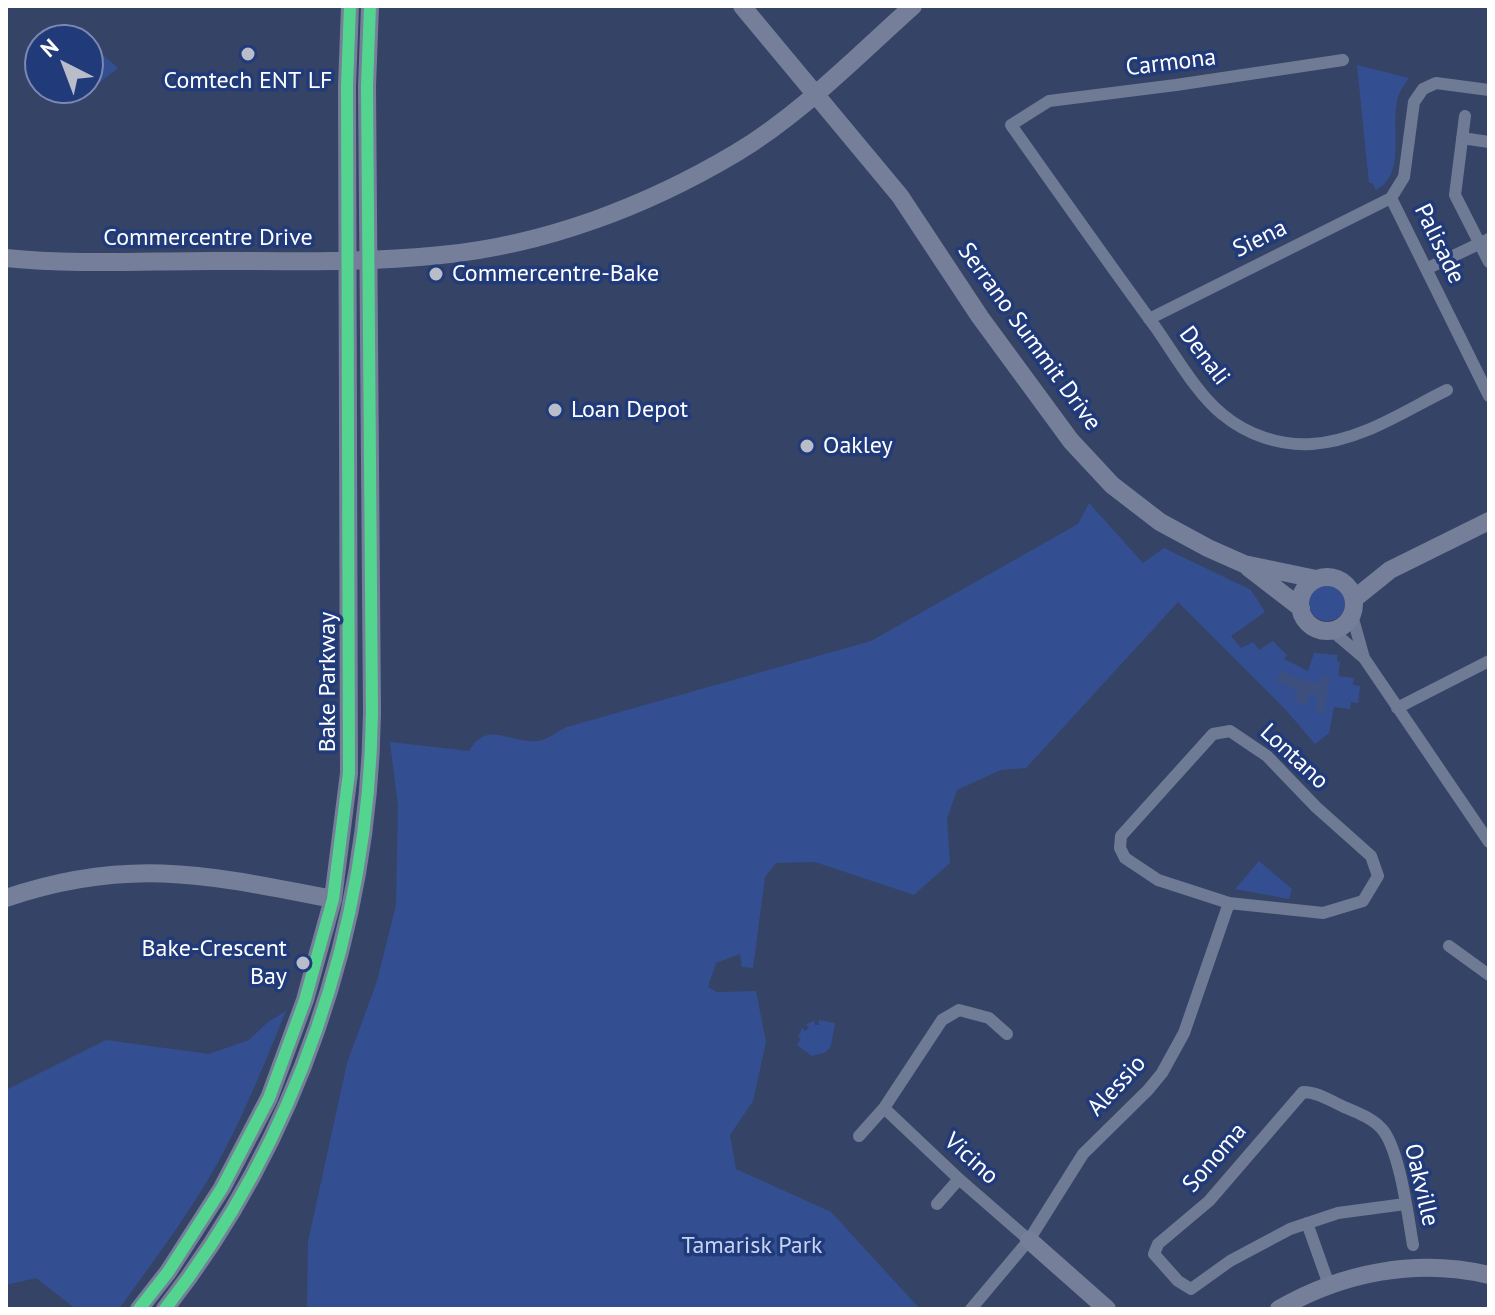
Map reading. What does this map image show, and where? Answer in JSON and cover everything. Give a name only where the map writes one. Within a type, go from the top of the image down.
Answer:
[{"type":"street","name":"Bake Parkway","points":[[139,1309],[168,1272],[222,1188],[269,1098],[305,1000],[333,899],[349,773],[347,73],[350,6]]},
{"type":"street","name":"Bake Parkway","points":[[165,1309],[239,1199],[276,1132],[305,1063],[336,974],[367,803],[372,713],[367,73],[370,6]]},
{"type":"street","name":"Serrano Summit Drive","points":[[742,6],[900,196],[980,317],[1071,441],[1112,485],[1160,522],[1244,564],[1301,608],[1309,623],[1316,628],[1331,630],[1364,658],[1397,708],[1483,823],[1489,842]]},
{"type":"street","name":"Commercentre Drive","points":[[6,258],[76,262],[348,261],[444,255],[539,237],[620,212],[679,185],[738,152],[816,92],[913,6]]},
{"type":"street","name":"Carmona","points":[[1011,125],[1049,101],[1343,60]]},
{"type":"street","points":[[1391,198],[1404,177],[1414,102],[1423,89],[1436,83],[1489,90]]},
{"type":"street","points":[[1465,116],[1455,195],[1484,242],[1489,262]]},
{"type":"street","name":"Denali","points":[[1011,125],[1209,402],[1247,431],[1274,441],[1310,444],[1336,441],[1361,433],[1447,390]]},
{"type":"street","points":[[1462,138],[1489,142]]},
{"type":"street","name":"Palisade","points":[[1391,198],[1489,396]]},
{"type":"street","name":"Siena","points":[[1149,319],[1391,198]]},
{"type":"street","points":[[1426,269],[1484,242]]},
{"type":"street","points":[[1340,580],[1390,570],[1489,521]]},
{"type":"street","name":"Serrano Summit Drive","points":[[1244,564],[1316,579],[1340,580],[1351,591],[1364,658]]},
{"type":"street","points":[[1331,630],[1342,627],[1353,607],[1390,570]]},
{"type":"street","points":[[1301,608],[1304,590],[1316,579]]},
{"type":"street","points":[[1397,708],[1489,661]]},
{"type":"street","name":"Lontano","points":[[1230,731],[1267,756],[1316,807],[1371,856],[1378,876],[1363,901],[1323,913],[1229,903],[1158,880],[1125,858],[1120,848],[1121,836],[1213,734],[1230,731]]},
{"type":"street","points":[[6,898],[76,879],[125,872],[158,872],[191,873],[333,899],[338,904],[336,929],[304,1035],[305,1063]]},
{"type":"street","name":"Alessio","points":[[971,1309],[1029,1240],[1083,1154],[1162,1073],[1184,1033],[1229,903]]},
{"type":"street","points":[[1449,946],[1489,975]]},
{"type":"street","points":[[859,1136],[884,1108],[942,1020],[959,1010],[989,1018],[1007,1034]]},
{"type":"street","name":"Oakville","points":[[1303,1092],[1314,1093],[1381,1127],[1391,1145],[1413,1245]]},
{"type":"street","name":"Sonoma","points":[[1303,1092],[1209,1201],[1155,1249],[1154,1254],[1184,1286],[1191,1289],[1257,1245],[1307,1223]]},
{"type":"street","name":"Vicino","points":[[884,1108],[1029,1240]]},
{"type":"street","points":[[937,1204],[959,1179]]},
{"type":"street","points":[[1329,1285],[1307,1223],[1338,1213],[1405,1204]]},
{"type":"street","points":[[1029,1240],[1107,1309]]},
{"type":"street","points":[[1279,1309],[1329,1285],[1355,1277],[1409,1268],[1448,1268],[1489,1275]]},
{"type":"green space","points":[[104,56],[118,68],[104,79]]},
{"type":"green space","points":[[1357,65],[1409,78],[1397,101],[1396,151],[1391,174],[1376,190],[1369,183]]},
{"type":"green space","name":"Tamarisk Park","points":[[1089,503],[1143,563],[1164,548],[1251,590],[1265,612],[1231,636],[1241,648],[1253,642],[1259,650],[1273,641],[1287,655],[1284,659],[1308,671],[1314,653],[1337,655],[1340,662],[1338,676],[1354,678],[1353,685],[1360,686],[1358,703],[1351,702],[1350,709],[1334,707],[1329,733],[1315,744],[1286,710],[1178,602],[1026,768],[1001,770],[957,790],[947,819],[950,863],[914,895],[815,862],[776,863],[765,877],[753,968],[742,967],[740,954],[716,963],[708,987],[717,992],[756,991],[766,1042],[753,1101],[730,1135],[736,1169],[831,1212],[920,1309],[307,1309],[308,1242],[347,1063],[377,981],[396,905],[398,806],[390,742],[469,751],[484,736],[541,740],[567,727],[871,641],[1078,524]]},
{"type":"green space","points":[[1327,585],[1340,590],[1345,603],[1340,616],[1327,621],[1314,616],[1309,603],[1314,590]]},
{"type":"green space","points":[[1259,861],[1292,889],[1289,899],[1235,889]]},
{"type":"green space","points":[[286,1011],[250,1096],[209,1178],[119,1309],[76,1309],[36,1278],[6,1285],[6,1090],[106,1040],[209,1054],[249,1040],[268,1022]]},
{"type":"green space","points":[[819,1020],[835,1023],[831,1046],[826,1052],[812,1056],[797,1045],[801,1038],[798,1037],[802,1028],[805,1031],[809,1028],[806,1024],[814,1021],[815,1025],[819,1025]]},
{"type":"shaded area","points":[[1282,671],[1302,680],[1320,683],[1322,675],[1330,676],[1324,714],[1316,713],[1318,695],[1309,694],[1307,705],[1294,701],[1298,691],[1276,680]]},
{"type":"cycle path","points":[[139,1309],[168,1272],[222,1188],[269,1098],[305,1000],[333,899],[349,773],[347,86],[350,6]]},
{"type":"cycle path","points":[[165,1309],[212,1244],[253,1175],[288,1103],[317,1028],[340,952],[357,873],[368,793],[372,713],[367,86],[370,6]]},
{"type":"place","name":"Comtech ENT LF","points":[[248,54]]},
{"type":"place","name":"Commercentre-Bake","points":[[436,274]]},
{"type":"place","name":"Loan Depot","points":[[555,410]]},
{"type":"place","name":"Oakley","points":[[807,446]]},
{"type":"place","name":"Bake-Crescent Bay","points":[[303,963]]}]
